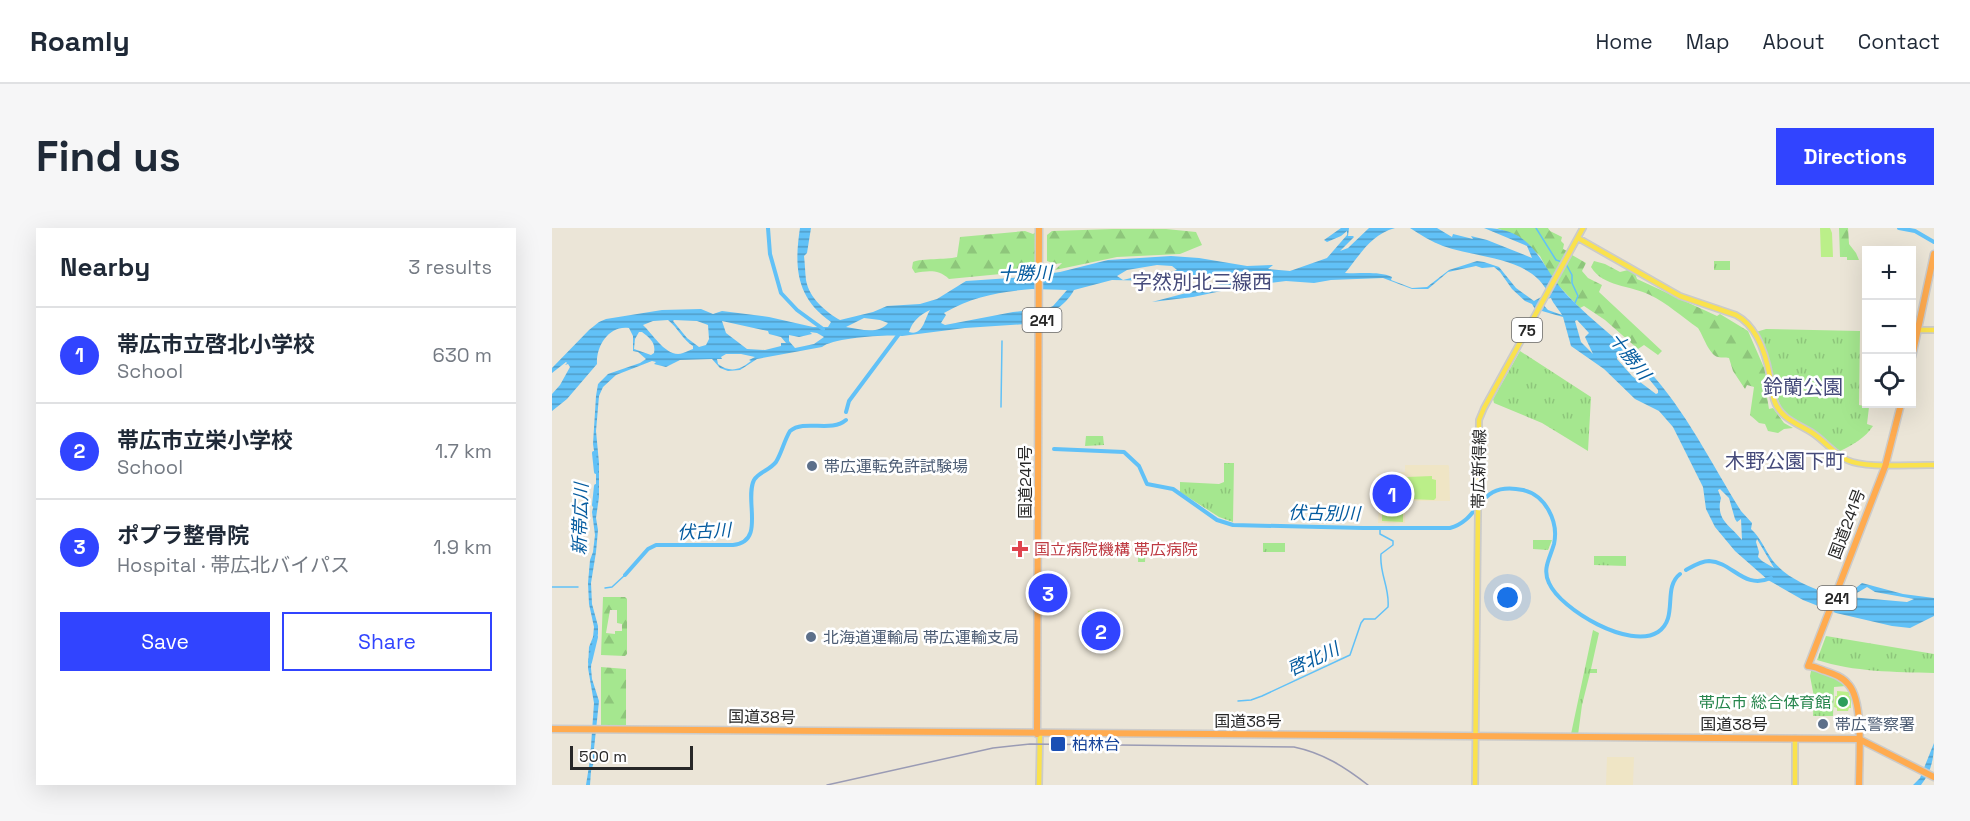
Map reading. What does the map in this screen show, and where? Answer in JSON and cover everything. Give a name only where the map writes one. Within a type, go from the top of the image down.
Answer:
[{"type":"highway","name":"国道241号","points":[[1038,734],[1041,228]]},
{"type":"highway","points":[[1912,354],[1934,254]]},
{"type":"highway","name":"国道241号","points":[[1860,740],[1859,701],[1853,686],[1838,673],[1810,664],[1886,464],[1900,408]]},
{"type":"highway","name":"国道38号","points":[[552,730],[1860,740],[1931,777]]},
{"type":"highway","points":[[1860,740],[1860,785]]},
{"type":"main road","name":"帯広新得線","points":[[1476,785],[1480,417],[1584,228]]},
{"type":"main road","points":[[1578,238],[1673,292],[1736,315],[1745,321],[1756,337],[1769,372],[1774,401],[1786,418],[1848,460],[1858,463],[1934,465]]},
{"type":"main road","points":[[1917,330],[1934,330]]},
{"type":"main road","points":[[1038,734],[1038,785]]},
{"type":"main road","points":[[1795,785],[1796,739]]},
{"type":"shaded area","points":[[1405,465],[1448,465],[1450,501],[1405,501],[1405,523],[1378,523],[1380,487],[1377,474],[1405,472]]},
{"type":"shaded area","points":[[1087,610],[1117,612],[1116,651],[1086,650]]},
{"type":"shaded area","points":[[1607,757],[1634,757],[1633,785],[1606,785]]},
{"type":"green space","points":[[1497,228],[1548,228],[1562,237],[1563,249],[1567,251],[1552,279],[1540,256],[1519,237]]},
{"type":"green space","points":[[1820,228],[1830,228],[1833,257],[1821,257]]},
{"type":"green space","points":[[1839,228],[1848,228],[1849,244],[1859,260],[1847,260],[1847,257],[1840,257]]},
{"type":"green space","points":[[1166,229],[1196,232],[1202,245],[1180,254],[1117,257],[1055,270],[1062,263],[1055,264],[1047,261],[1047,235],[1052,231]]},
{"type":"green space","points":[[1025,231],[1033,234],[1037,231],[1037,262],[1030,269],[949,279],[937,272],[915,273],[912,268],[913,262],[917,261],[957,257],[960,237]]},
{"type":"green space","points":[[1572,255],[1586,263],[1582,271],[1588,278],[1602,285],[1599,292],[1662,351],[1658,355],[1644,345],[1638,349],[1605,320],[1584,306],[1580,308],[1556,283]]},
{"type":"green space","points":[[1594,261],[1620,272],[1628,270],[1635,273],[1637,279],[1717,316],[1720,314],[1748,331],[1765,370],[1769,387],[1766,391],[1769,409],[1773,408],[1784,423],[1793,428],[1784,429],[1778,433],[1768,431],[1765,424],[1759,423],[1750,415],[1754,387],[1747,385],[1745,389],[1733,371],[1729,358],[1715,355],[1709,349],[1698,328],[1662,302],[1650,295],[1610,282],[1596,274],[1591,267]]},
{"type":"green space","points":[[1714,261],[1730,261],[1730,270],[1714,270]]},
{"type":"green space","name":"鈴蘭公園","points":[[1766,329],[1860,331],[1859,405],[1862,408],[1869,408],[1867,424],[1873,426],[1854,444],[1840,451],[1794,421],[1782,409],[1776,395],[1772,372],[1756,332]]},
{"type":"green space","points":[[1520,351],[1591,397],[1588,451],[1542,423],[1494,403],[1493,399]]},
{"type":"green space","points":[[1086,436],[1103,436],[1104,445],[1085,446]]},
{"type":"green space","points":[[1224,463],[1234,463],[1233,522],[1219,517],[1180,492],[1180,482],[1219,484],[1224,482]]},
{"type":"green space","points":[[1432,476],[1432,479],[1436,480],[1434,500],[1408,499],[1407,477]]},
{"type":"green space","points":[[1387,500],[1403,500],[1403,522],[1382,521],[1382,505]]},
{"type":"green space","points":[[1533,540],[1552,540],[1548,550],[1533,549]]},
{"type":"green space","points":[[1139,542],[1146,543],[1145,562],[1138,562]]},
{"type":"green space","points":[[1263,543],[1285,543],[1285,552],[1263,552]]},
{"type":"green space","points":[[1594,556],[1626,556],[1626,566],[1594,565]]},
{"type":"green space","points":[[603,597],[625,597],[627,599],[627,654],[625,656],[601,655]],"holes":[[[610,610],[617,610],[617,623],[622,624],[622,631],[615,631],[615,634],[606,633]]]},
{"type":"green space","points":[[1098,609],[1111,611],[1110,614],[1114,618],[1112,628],[1088,628],[1088,611]]},
{"type":"green space","points":[[1593,630],[1599,633],[1591,669],[1597,669],[1597,673],[1590,673],[1578,735],[1571,734]]},
{"type":"green space","points":[[1826,636],[1934,654],[1934,673],[1860,669],[1817,660]]},
{"type":"green space","points":[[601,667],[626,669],[626,725],[623,727],[601,726]]},
{"type":"green space","points":[[1811,671],[1836,677],[1846,686],[1834,687],[1833,716],[1813,716],[1814,697],[1810,676]]},
{"type":"green space","name":"帯広市 総合体育館","points":[[1837,691],[1849,692],[1851,708],[1848,711],[1837,711],[1834,707]]},
{"type":"water","points":[[800,228],[811,228],[807,253],[804,256],[808,287],[819,304],[840,320],[887,306],[920,304],[937,299],[966,281],[1060,272],[1108,260],[1171,256],[1247,266],[1273,265],[1268,269],[1290,271],[1327,258],[1347,235],[1347,231],[1327,242],[1324,240],[1341,228],[1349,228],[1348,236],[1354,237],[1340,251],[1348,248],[1369,228],[1395,228],[1372,240],[1345,273],[1381,274],[1412,288],[1427,287],[1449,270],[1477,261],[1499,267],[1516,288],[1534,301],[1541,297],[1550,297],[1532,274],[1519,266],[1443,246],[1410,228],[1437,228],[1452,237],[1453,234],[1473,239],[1471,236],[1532,258],[1527,246],[1484,228],[1515,234],[1534,250],[1568,296],[1639,360],[1662,386],[1686,420],[1741,511],[1752,523],[1751,529],[1779,567],[1798,581],[1827,593],[1825,589],[1845,594],[1862,583],[1903,594],[1934,598],[1934,616],[1910,628],[1892,626],[1836,613],[1803,600],[1768,580],[1735,551],[1715,527],[1706,509],[1703,487],[1673,427],[1659,411],[1635,399],[1604,369],[1571,346],[1563,317],[1535,309],[1532,304],[1512,289],[1494,267],[1476,266],[1448,272],[1428,289],[1412,289],[1383,278],[1314,283],[1286,281],[1152,302],[1228,282],[1236,282],[1228,276],[1205,274],[1158,281],[1112,280],[1074,290],[1054,311],[1027,320],[1026,324],[848,339],[822,347],[757,359],[740,370],[728,371],[720,368],[712,359],[680,360],[666,367],[654,364],[656,362],[652,361],[616,375],[603,387],[599,396],[596,431],[599,463],[599,497],[596,518],[598,530],[591,583],[592,604],[598,634],[592,653],[591,668],[599,701],[595,759],[590,785],[586,785],[594,703],[588,668],[589,647],[594,627],[589,604],[588,583],[595,535],[592,512],[596,496],[596,464],[593,444],[596,396],[598,384],[608,374],[646,359],[633,351],[633,336],[629,328],[615,330],[601,344],[597,364],[567,399],[552,411],[552,394],[570,367],[568,364],[565,365],[566,362],[552,373],[552,368],[599,322],[662,310],[701,309],[713,314],[722,311],[769,317],[813,327],[828,327],[831,322],[811,303],[800,281],[798,242]],"holes":[[[1157,265],[1172,266],[1177,270],[1123,280],[1117,276],[1127,270]],[[1032,289],[1067,290],[1053,306],[1035,314],[1031,310],[945,325],[941,323],[946,315],[944,313],[966,302],[997,293]],[[1551,298],[1562,315],[1548,310],[1539,300]],[[930,310],[920,329],[914,333],[909,332],[919,317]],[[864,318],[888,323],[879,329],[846,327]],[[668,320],[693,346],[693,349],[677,354],[661,345],[643,325],[653,321]],[[674,320],[697,321],[708,325],[709,339],[706,345],[699,347],[687,338]],[[1577,320],[1589,333],[1585,337],[1593,354],[1581,342],[1575,321]],[[722,321],[768,331],[769,334],[781,337],[786,343],[765,350],[747,349],[726,333]],[[639,332],[645,334],[653,344],[654,353],[651,355],[634,349],[635,339]],[[810,332],[824,337],[814,344],[795,348],[789,341],[789,335],[799,337],[812,334]],[[1618,351],[1626,351],[1658,390],[1656,394],[1632,376],[1617,359]],[[726,354],[755,357],[747,364],[735,369],[722,367],[718,364],[717,359],[722,359],[721,357]],[[1720,489],[1729,498],[1737,522],[1741,519],[1742,540],[1725,522],[1720,506],[1721,498],[1718,490]],[[1757,539],[1774,568],[1762,561],[1758,557]],[[1867,587],[1875,592],[1914,599],[1907,602],[1850,597]]]},
{"type":"water","points":[[1934,743],[1930,770],[1921,785],[1913,785],[1920,778]]},
{"type":"waterway","points":[[768,228],[770,254],[781,293],[797,310],[823,329]]},
{"type":"waterway","points":[[1536,228],[1556,260],[1562,262]]},
{"type":"waterway","points":[[1899,228],[1915,231],[1934,242]]},
{"type":"waterway","points":[[1566,264],[1578,296],[1575,303]]},
{"type":"waterway","name":"伏古川","points":[[846,412],[849,401],[899,334]]},
{"type":"waterway","points":[[1001,407],[1002,341]]},
{"type":"waterway","name":"伏古川","points":[[625,575],[648,549],[656,545],[733,545],[743,542],[749,536],[752,528],[751,498],[754,480],[776,462],[790,431],[803,426],[833,426],[846,420]]},
{"type":"waterway","name":"伏古別川","points":[[1054,449],[1124,452],[1139,466],[1147,484],[1173,489],[1217,520],[1233,525],[1450,528],[1460,524],[1481,502],[1496,491],[1508,488],[1523,490],[1538,497],[1549,510],[1552,518],[1555,535],[1546,573],[1556,594],[1567,605],[1597,624],[1614,632],[1631,636],[1646,636],[1658,632],[1664,626],[1668,619],[1672,587],[1680,574]]},
{"type":"waterway","name":"新帯広川","points":[[594,453],[596,472]]},
{"type":"waterway","name":"新帯広川","points":[[594,505],[596,486]]},
{"type":"waterway","name":"啓北川","points":[[1238,701],[1262,696],[1350,655],[1364,619],[1375,619],[1388,607],[1381,554],[1393,545],[1393,541],[1380,534],[1380,528]]},
{"type":"waterway","name":"伏古別川","points":[[1686,570],[1709,561],[1725,566],[1753,581],[1771,578]]},
{"type":"waterway","name":"伏古川","points":[[605,588],[612,587],[625,575]]},
{"type":"waterway","name":"伏古川","points":[[552,587],[578,587]]},
{"type":"waterway","name":"新帯広川","points":[[590,662],[596,637]]},
{"type":"railway","points":[[827,785],[993,748],[1030,744],[1294,747],[1315,753],[1333,762],[1368,785]]},
{"type":"place","name":"帯広運転免許試験場","points":[[812,466]]},
{"type":"place","name":"帯広市立啓北小学校","points":[[1392,494]]},
{"type":"place","name":"国立病院機構 帯広病院","points":[[1020,549]]},
{"type":"place","name":"ポプラ整骨院","points":[[1048,593]]},
{"type":"place","name":"帯広市立栄小学校","points":[[1101,631]]},
{"type":"place","name":"北海道運輸局 帯広運輸支局","points":[[811,637]]},
{"type":"place","name":"帯広市 総合体育館","points":[[1843,702]]},
{"type":"place","name":"帯広警察署","points":[[1823,724]]},
{"type":"place","name":"柏林台","points":[[1058,744]]},
{"type":"district","name":"字然別北三線西","points":[[1202,282]]},
{"type":"district","name":"鈴蘭公園","points":[[1803,387]]},
{"type":"district","name":"木野公園下町","points":[[1785,461]]},
{"type":"water label","name":"十勝川","points":[[1025,273]]},
{"type":"water label","name":"十勝川","points":[[1630,356]]}]
